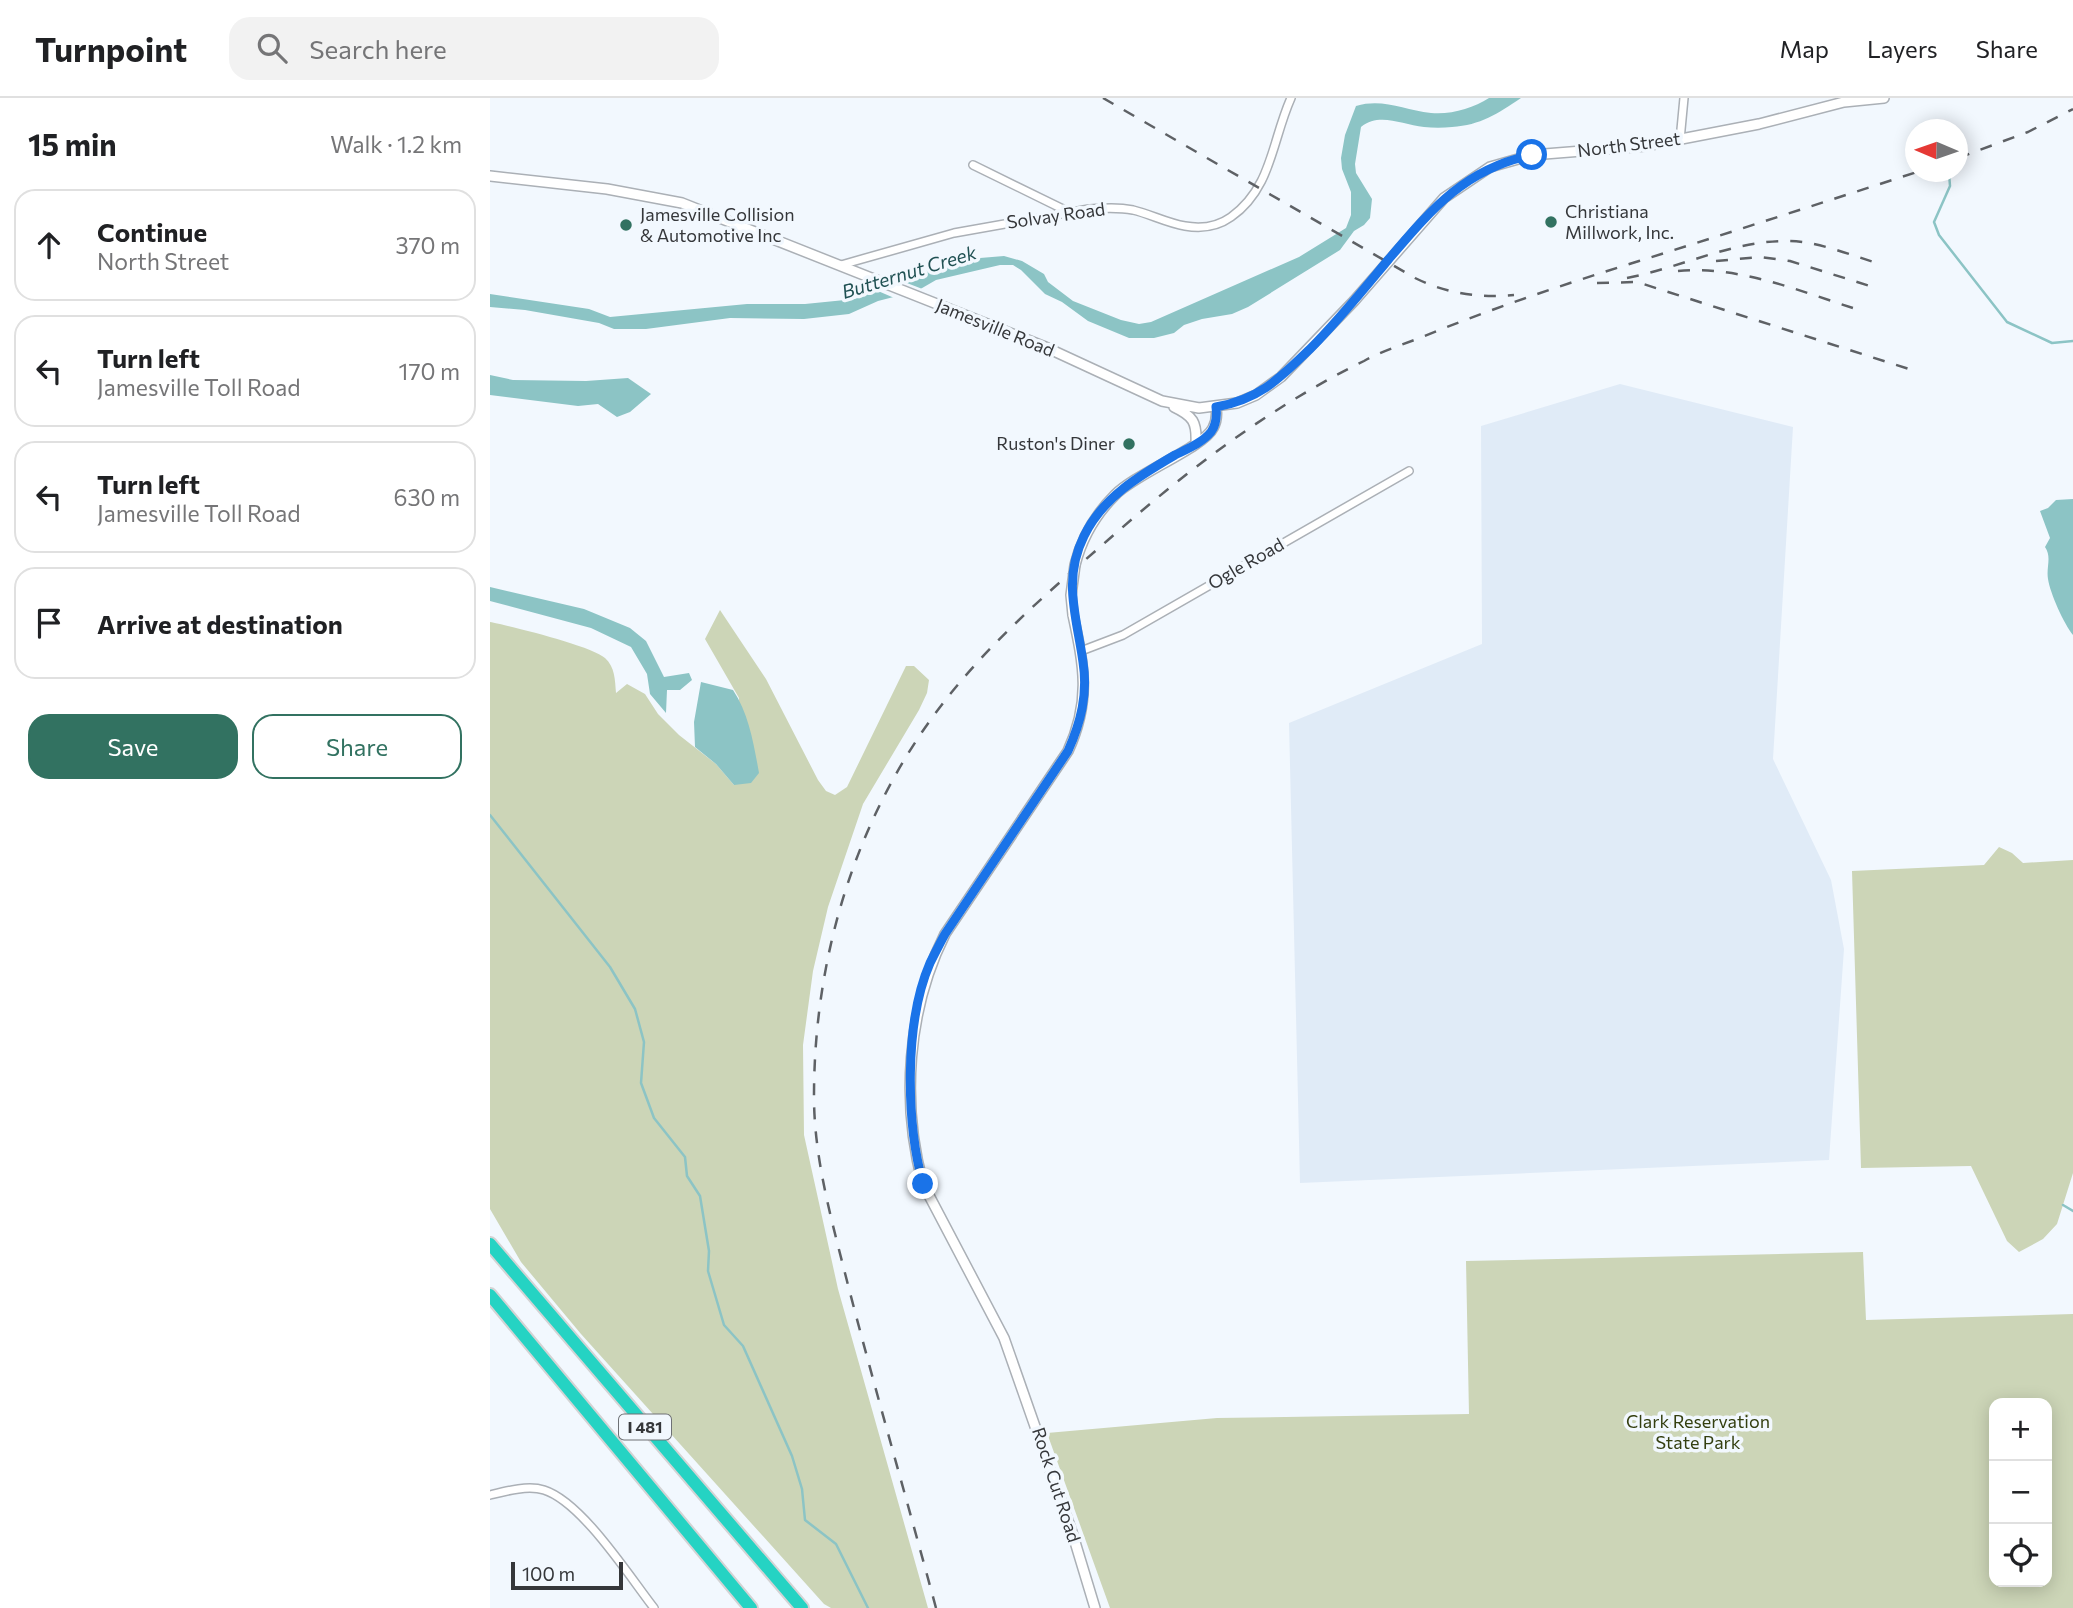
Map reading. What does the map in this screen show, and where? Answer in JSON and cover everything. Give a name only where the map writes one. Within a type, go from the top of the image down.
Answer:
[{"type":"highway","name":"I 481","points":[[490,1244],[802,1608]]},
{"type":"highway","name":"I 481","points":[[490,1295],[751,1608]]},
{"type":"street","name":"Solvay Road","points":[[841,265],[954,233],[1070,212],[1110,208],[1134,210],[1183,226],[1205,228],[1227,220],[1242,209],[1262,183],[1291,98]]},
{"type":"street","points":[[1680,140],[1685,98]]},
{"type":"street","name":"North Street","points":[[1216,407],[1250,397],[1281,377],[1346,310],[1424,218],[1444,198],[1480,172],[1515,158],[1680,140],[1759,124],[1844,102],[1884,98]]},
{"type":"street","points":[[974,165],[1070,212]]},
{"type":"street","name":"Jamesville Road","points":[[490,176],[607,189],[682,203],[1043,346],[1162,401],[1199,408],[1216,407]]},
{"type":"street","points":[[1162,401],[1191,418],[1197,426],[1196,443],[1204,439],[1214,426],[1216,407]]},
{"type":"street","name":"Rock Cut Road","points":[[1095,1608],[1068,1520],[1004,1338],[923,1184],[916,1157],[911,1115],[913,1040],[920,996],[930,964],[945,934],[1068,751],[1077,731],[1085,692],[1071,595],[1079,547],[1087,531],[1122,488],[1196,443]]},
{"type":"street","name":"Ogle Road","points":[[1081,651],[1123,635],[1409,471]]},
{"type":"street","points":[[490,1495],[540,1489],[560,1498],[588,1524],[654,1608]]},
{"type":"shaded area","points":[[1620,384],[1793,427],[1773,759],[1831,880],[1844,949],[1829,1160],[1300,1183],[1289,723],[1482,644],[1481,426]]},
{"type":"green space","points":[[720,610],[766,679],[818,780],[826,791],[835,795],[847,787],[906,666],[914,666],[929,680],[927,693],[919,710],[863,804],[828,907],[813,971],[803,1045],[804,1135],[838,1289],[928,1608],[831,1608],[824,1604],[581,1334],[521,1262],[490,1209],[490,622],[568,642],[605,658],[613,670],[616,693],[627,684],[645,694],[658,714],[679,735],[716,764],[734,785],[739,698],[705,639]]},
{"type":"green space","points":[[1999,847],[2012,853],[2023,863],[2073,860],[2073,1173],[2057,1224],[2043,1239],[2019,1252],[2007,1241],[1971,1166],[1861,1168],[1852,871],[1984,865]]},
{"type":"green space","name":"Clark Reservation State Park","points":[[1863,1252],[1866,1320],[2073,1314],[2073,1608],[1110,1608],[1047,1433],[1217,1418],[1469,1414],[1466,1261]]},
{"type":"water","points":[[1489,98],[1521,98],[1488,118],[1462,126],[1427,127],[1376,120],[1361,127],[1355,164],[1356,173],[1372,199],[1370,218],[1354,231],[1340,250],[1248,307],[1232,314],[1202,319],[1184,325],[1174,333],[1154,338],[1129,338],[1088,321],[1062,302],[1045,294],[1013,265],[1000,265],[936,280],[917,291],[878,301],[849,314],[804,319],[730,318],[646,329],[614,329],[599,323],[525,310],[490,307],[490,294],[589,309],[610,317],[747,304],[805,304],[855,299],[913,274],[980,258],[1004,256],[1022,261],[1044,274],[1048,282],[1073,301],[1121,320],[1139,324],[1151,322],[1299,257],[1346,228],[1351,215],[1351,192],[1342,169],[1341,158],[1345,135],[1356,106],[1375,103],[1446,113],[1469,108]]},
{"type":"water","points":[[490,375],[513,380],[586,381],[628,378],[651,394],[630,412],[617,417],[598,404],[578,406],[490,395]]},
{"type":"water","points":[[2073,499],[2073,635],[2049,585],[2048,555],[2045,547],[2050,538],[2040,511],[2056,500]]},
{"type":"water","points":[[490,587],[584,609],[630,628],[646,641],[664,677],[689,673],[692,680],[680,690],[667,690],[666,713],[650,694],[647,674],[631,647],[591,628],[490,601]]},
{"type":"water","points":[[701,682],[733,690],[739,699],[750,730],[759,773],[751,783],[734,785],[716,764],[695,747],[694,722]]},
{"type":"pier","points":[[894,278],[925,290],[899,300],[871,288]]},
{"type":"waterway","points":[[1950,182],[1934,222],[1939,235],[2007,322],[2052,343],[2073,341]]},
{"type":"waterway","points":[[490,815],[610,967],[635,1009],[644,1042],[641,1083],[654,1118],[685,1157],[687,1176],[700,1196],[709,1251],[708,1271],[724,1325],[743,1346],[792,1456],[802,1489],[805,1520],[836,1544],[868,1608]]},
{"type":"waterway","points":[[2063,1205],[2073,1211]]},
{"type":"railway","points":[[1103,98],[1415,278],[1463,294],[1514,295]]},
{"type":"railway","points":[[1968,154],[2028,132],[2073,109]]},
{"type":"railway","points":[[936,1608],[831,1217],[821,1171],[814,1101],[822,991],[832,938],[847,885],[890,785],[918,738],[951,693],[987,652],[1026,613],[1108,540],[1198,465],[1262,420],[1329,379],[1371,357],[1475,316],[1584,278],[1905,176]]},
{"type":"railway","points":[[1627,278],[1763,242],[1795,241],[1819,245],[1877,263]]},
{"type":"railway","points":[[1716,261],[1760,257],[1790,261],[1870,286]]},
{"type":"railway","points":[[1678,271],[1701,270],[1747,276],[1859,310]]},
{"type":"railway","points":[[1597,283],[1637,282],[1912,370]]},
{"type":"place","name":"Christiana Millwork, Inc.","points":[[1551,222]]},
{"type":"place","name":"Jamesville Collision & Automotive Inc","points":[[626,225]]},
{"type":"place","name":"Ruston's Diner","points":[[1129,444]]},
{"type":"route","points":[[923,1184],[912,1134],[911,1115],[913,1040],[920,996],[930,964],[945,934],[1068,751],[1077,731],[1085,692],[1083,660],[1071,595],[1073,573],[1084,535],[1122,488],[1204,439],[1214,426],[1216,407],[1250,397],[1281,377],[1315,344],[1424,218],[1452,191],[1490,167],[1532,155]]},
{"type":"water label","name":"Butternut Creek","points":[[909,272]]}]
